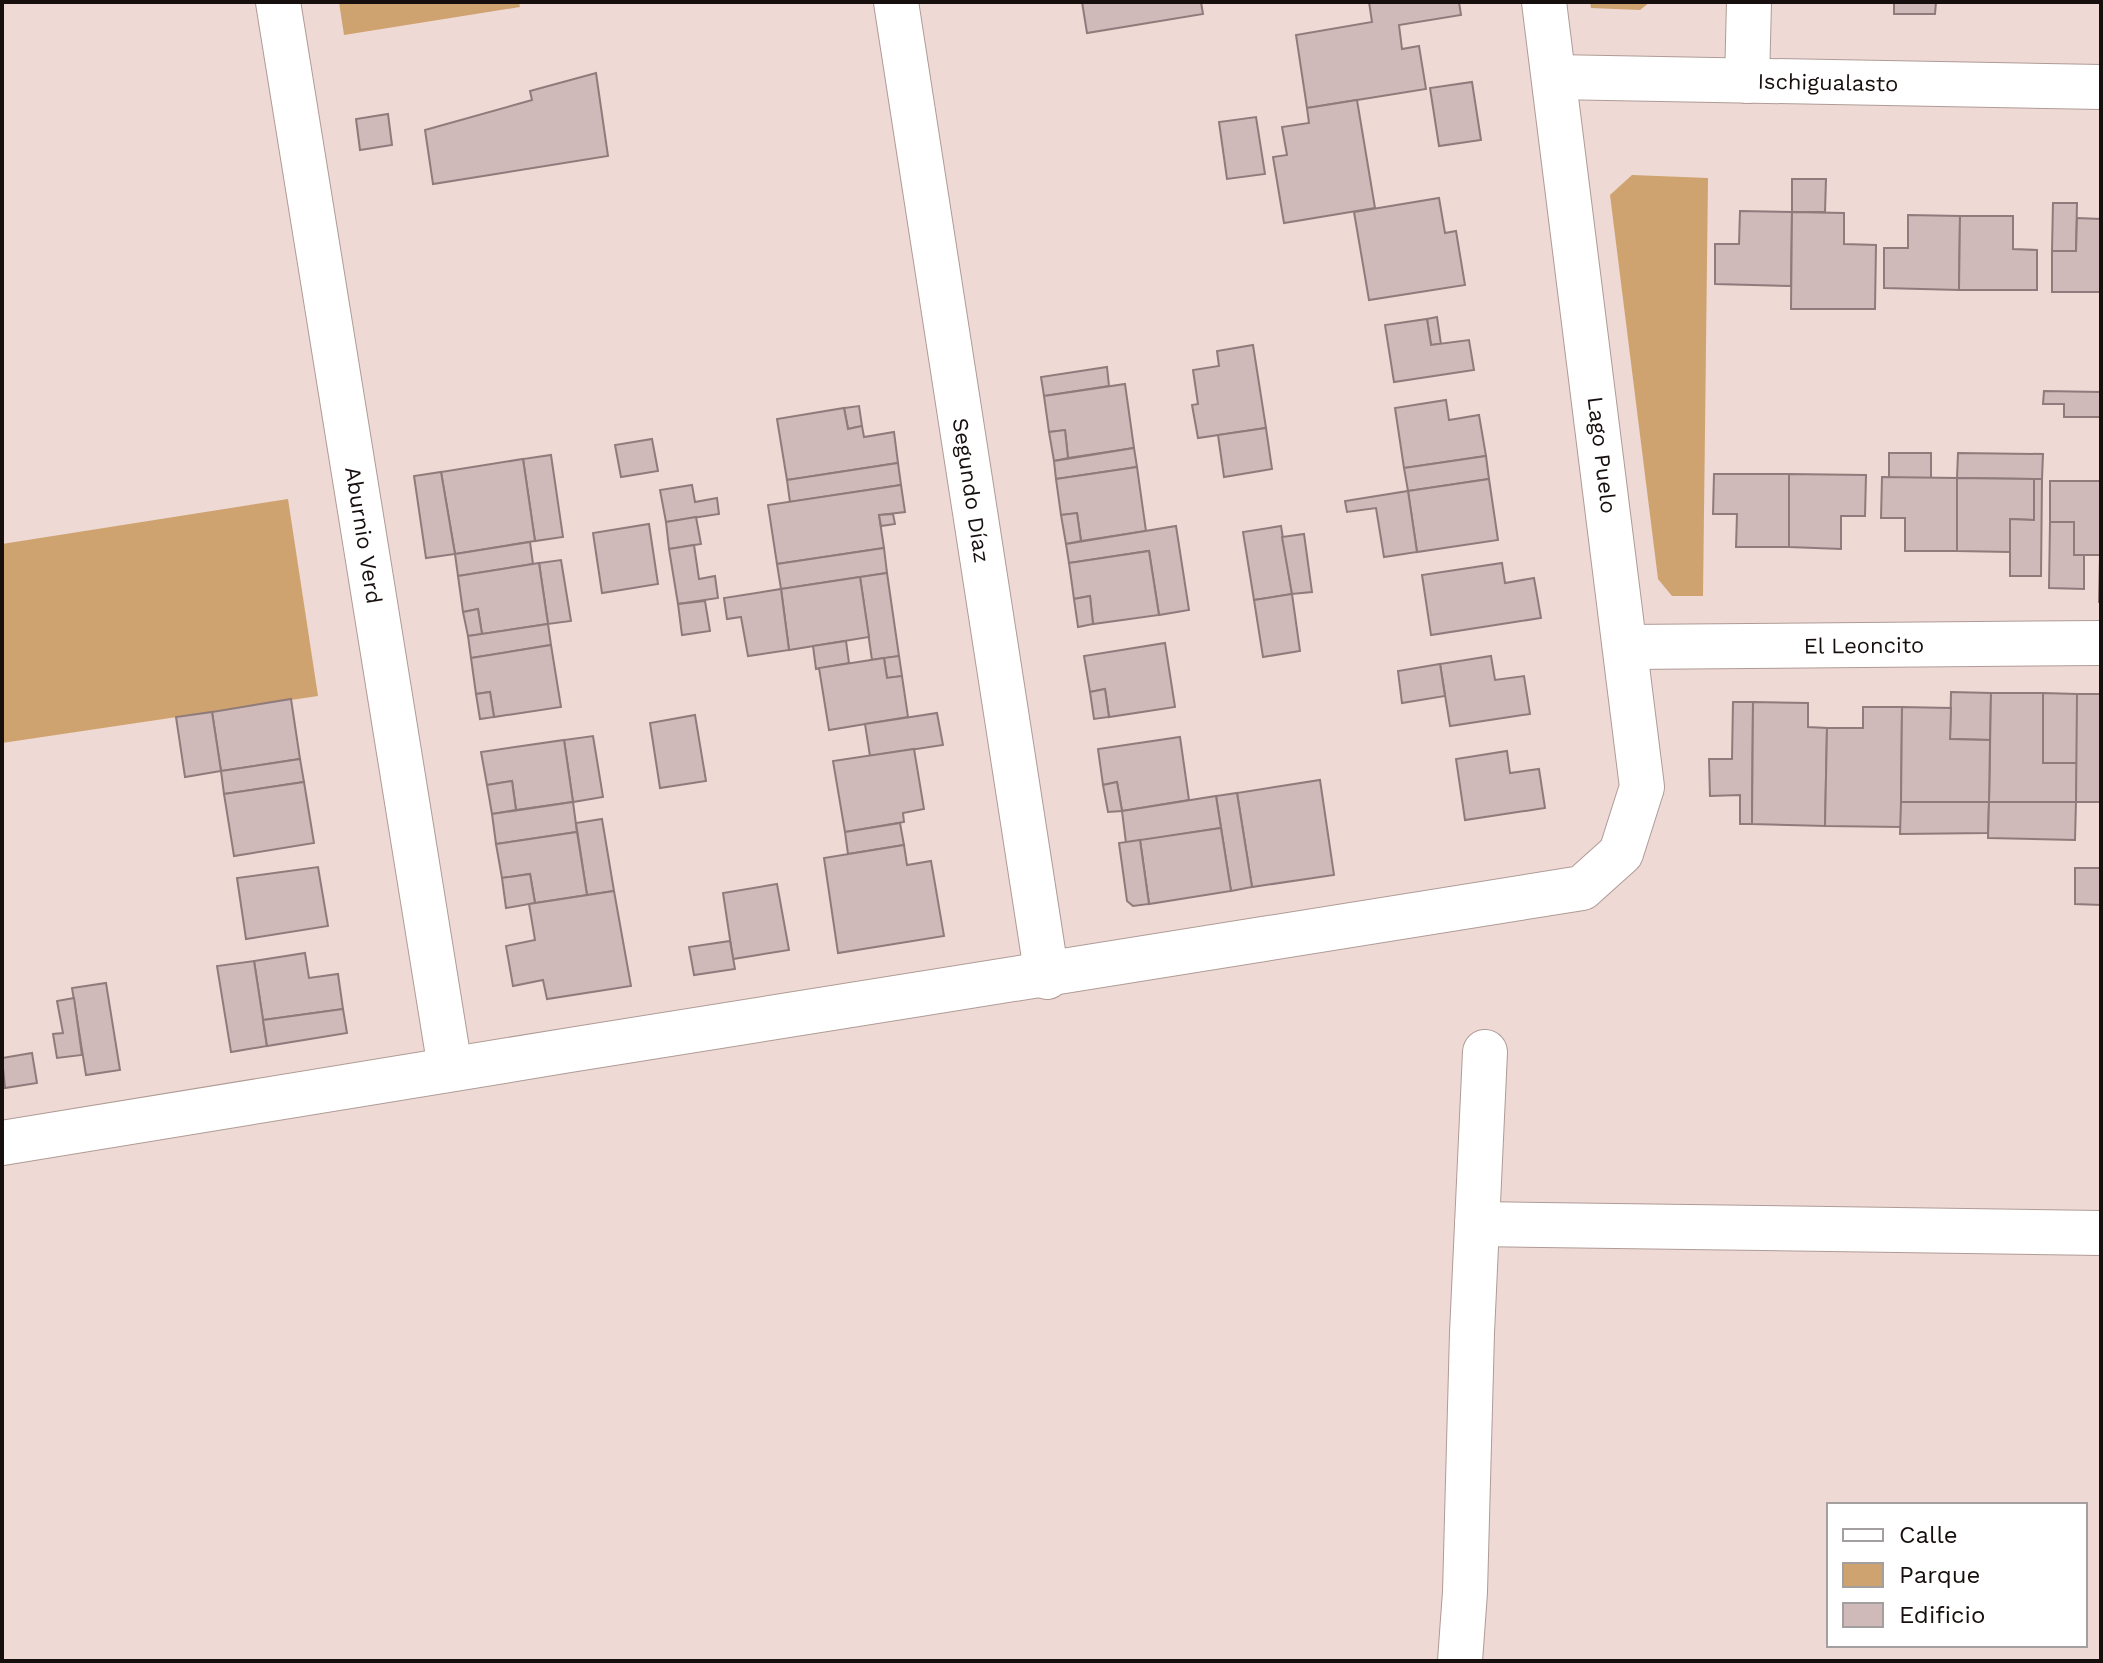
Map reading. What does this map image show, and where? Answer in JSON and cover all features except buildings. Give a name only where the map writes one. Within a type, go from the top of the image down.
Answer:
[{"type":"street","name":"Aburnio Verd","points":[[278,2],[450,1068]]},
{"type":"street","name":"Segundo Díaz","points":[[896,2],[1047,977]]},
{"type":"street","name":"Lago Puelo","points":[[1047,977],[1582,888],[1621,853],[1642,787],[1544,2]]},
{"type":"street","points":[[1747,81],[1749,2]]},
{"type":"street","name":"Ischigualasto","points":[[1554,77],[2101,87]]},
{"type":"street","name":"El Leoncito","points":[[1626,647],[2101,643]]},
{"type":"street","points":[[2,1143],[450,1068],[1047,977]]},
{"type":"street","points":[[1460,1661],[1485,1052]]},
{"type":"street","points":[[1477,1224],[2101,1233]]},
{"type":"green space","points":[[339,2],[519,2],[520,7],[344,35]]},
{"type":"green space","points":[[1590,2],[1650,2],[1640,10],[1591,8]]},
{"type":"green space","points":[[1632,175],[1708,178],[1703,596],[1672,596],[1658,579],[1610,195]]},
{"type":"green space","points":[[288,499],[318,696],[2,743],[2,544]]}]
